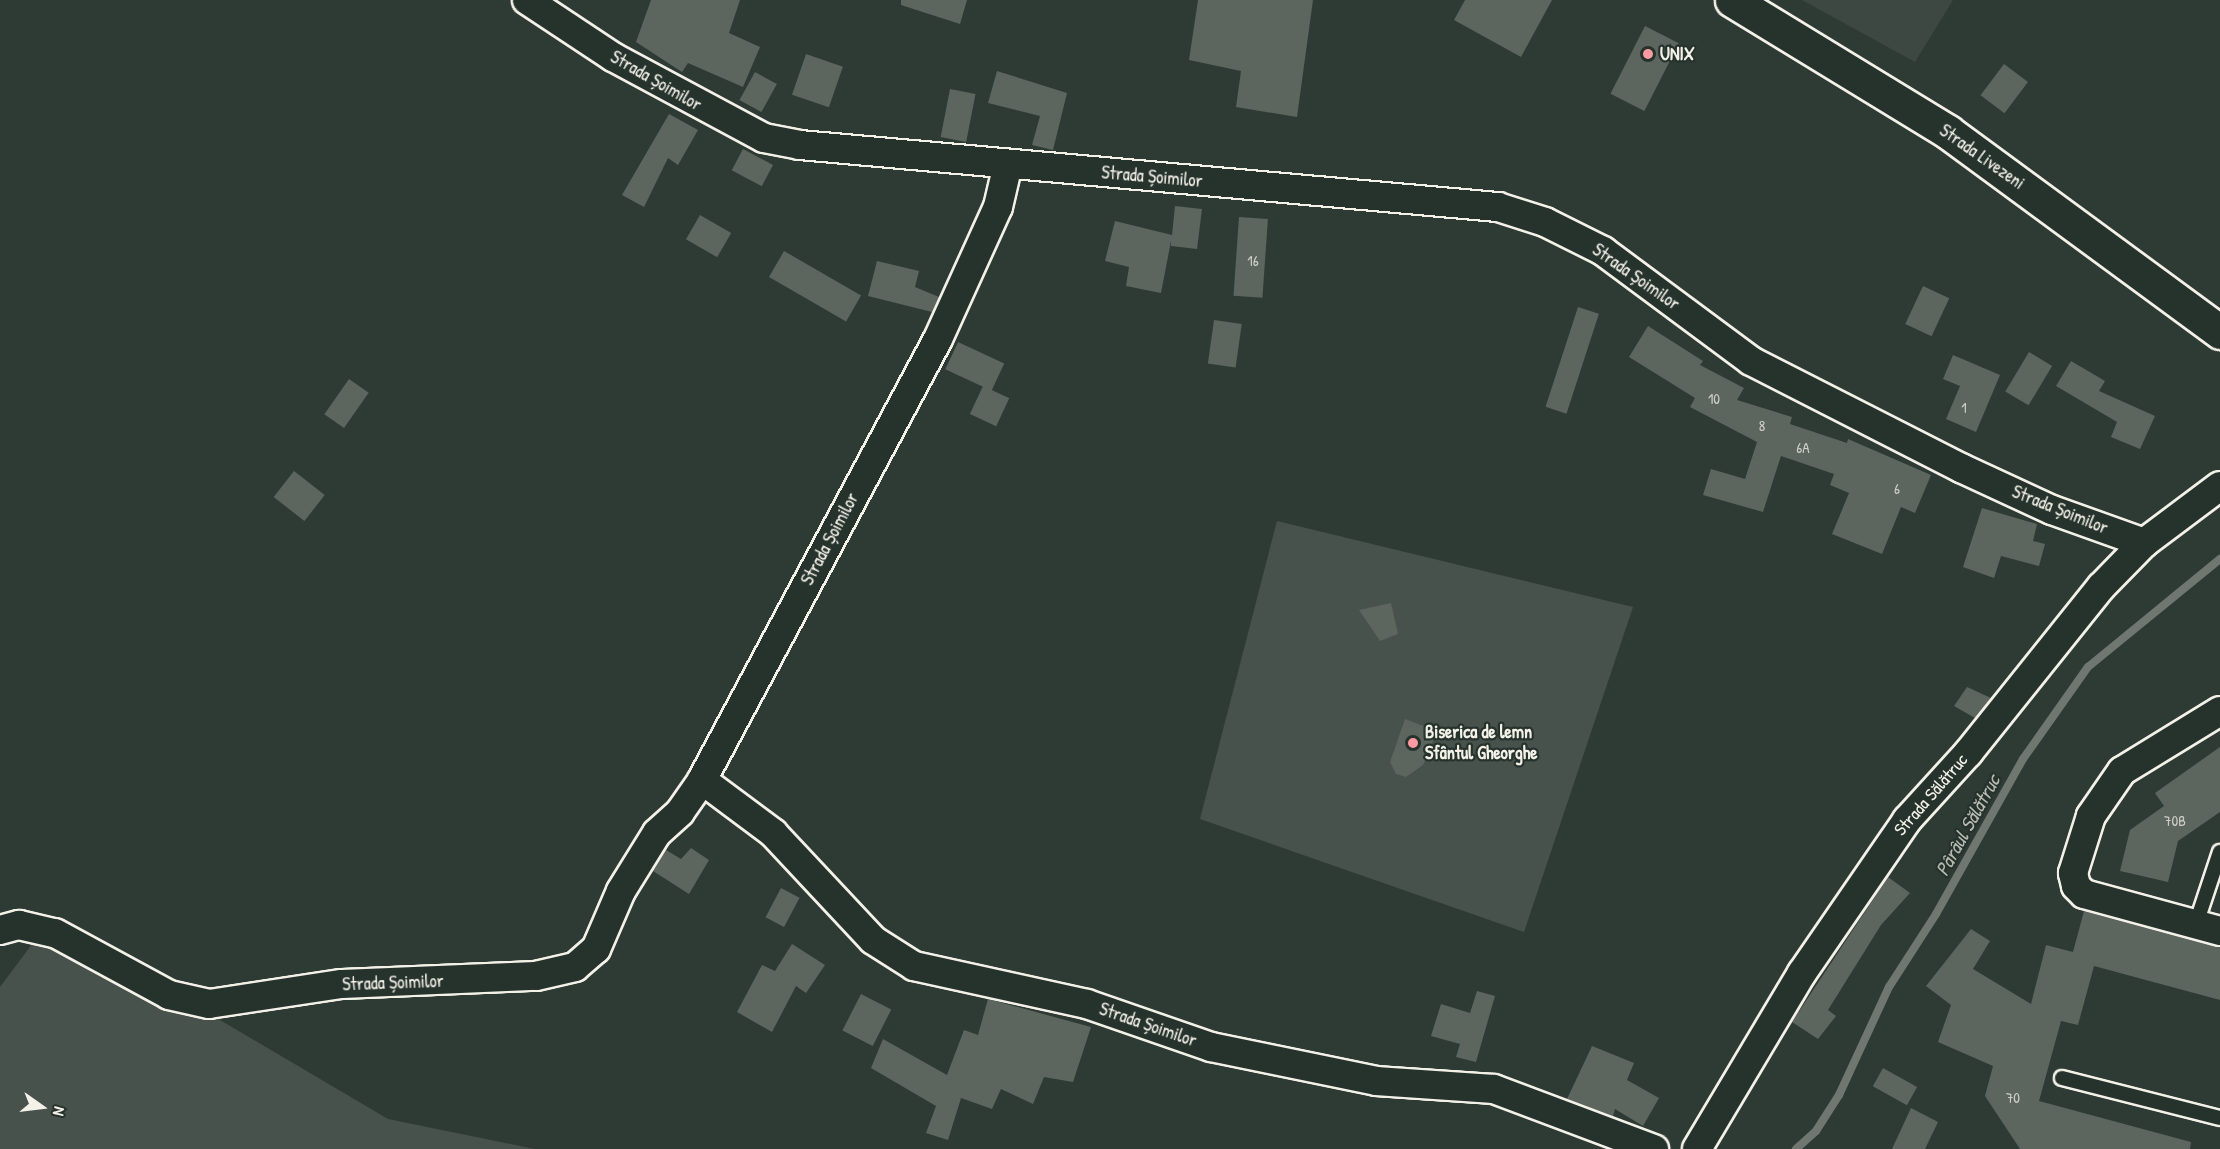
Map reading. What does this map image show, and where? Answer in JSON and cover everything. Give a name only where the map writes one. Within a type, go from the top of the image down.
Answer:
[{"type":"main road","name":"Strada Livezeni","points":[[1732,0],[1948,132],[2220,332]]},
{"type":"street","name":"Strada Șoimilor","points":[[527,0],[613,57],[764,138],[1008,164],[1498,207],[1545,222],[1603,251],[1761,367],[1960,468],[2052,510],[2144,543]]},
{"type":"street","name":"Strada Șoimilor","points":[[0,930],[19,925],[55,933],[169,995],[209,1004],[342,984],[536,976],[575,967],[596,948],[621,891],[657,833],[680,812],[702,780],[938,339],[998,207],[1008,164]]},
{"type":"street","name":"Strada Sălătruc","points":[[1697,1149],[1802,974],[1907,820],[1968,753],[2101,587],[2144,543],[2220,486]]},
{"type":"street","points":[[2208,928],[2085,894],[2076,886],[2073,873],[2091,816],[2122,771],[2220,711]]},
{"type":"street","name":"Strada Șoimilor","points":[[702,780],[773,833],[873,940],[914,966],[1088,1004],[1211,1047],[1376,1081],[1494,1089],[1654,1149]]},
{"type":"lane","points":[[2208,928],[2220,852]]},
{"type":"lane","points":[[2062,1078],[2220,1118]]},
{"type":"shaded area","points":[[1802,0],[1953,0],[1915,62]]},
{"type":"shaded area","points":[[1277,521],[1633,607],[1524,932],[1200,819]]},
{"type":"shaded area","points":[[50,920],[388,1119],[535,1149],[0,1149],[0,987]]},
{"type":"building","points":[[651,0],[740,0],[729,33],[760,47],[743,87],[688,63],[682,72],[636,42]]},
{"type":"building","points":[[901,0],[967,0],[960,24],[901,5]]},
{"type":"building","points":[[1198,0],[1313,0],[1297,117],[1236,107],[1241,71],[1189,60]]},
{"type":"building","points":[[1465,0],[1552,0],[1521,57],[1454,20]]},
{"type":"building","points":[[1645,26],[1679,43],[1644,111],[1610,94]]},
{"type":"building","points":[[806,54],[843,67],[829,107],[792,95]]},
{"type":"building","points":[[2004,64],[2028,82],[2004,113],[1981,95]]},
{"type":"building","points":[[997,71],[1067,93],[1053,150],[1032,145],[1040,116],[988,103]]},
{"type":"building","points":[[755,72],[777,84],[761,112],[739,100]]},
{"type":"building","points":[[950,89],[976,94],[966,142],[941,137]]},
{"type":"building","points":[[669,114],[698,130],[678,165],[668,158],[644,207],[622,195]]},
{"type":"building","points":[[743,149],[773,165],[762,186],[732,170]]},
{"type":"building","points":[[1175,206],[1202,209],[1197,249],[1171,246],[1171,241],[1161,293],[1126,286],[1129,267],[1105,261],[1115,221],[1172,235]]},
{"type":"building","points":[[700,215],[731,233],[717,257],[686,239]]},
{"type":"building","points":[[1239,217],[1268,219],[1262,298],[1233,296]]},
{"type":"building","points":[[784,251],[861,295],[846,321],[769,277]]},
{"type":"building","points":[[877,261],[919,271],[915,287],[939,297],[932,312],[868,296]]},
{"type":"building","points":[[1923,286],[1949,298],[1932,336],[1905,324]]},
{"type":"building","points":[[1578,307],[1599,314],[1566,414],[1546,407]]},
{"type":"building","points":[[1214,320],[1242,324],[1236,367],[1208,364]]},
{"type":"building","points":[[1648,326],[1703,361],[1700,365],[1744,388],[1737,400],[1792,417],[1790,424],[1847,443],[1848,439],[1931,475],[1915,513],[1901,507],[1882,554],[1832,534],[1849,493],[1830,485],[1834,474],[1781,456],[1763,512],[1703,495],[1711,469],[1745,479],[1757,442],[1690,407],[1695,398],[1629,357]]},
{"type":"building","points":[[958,342],[1004,364],[992,391],[945,369]]},
{"type":"building","points":[[2029,352],[2052,366],[2028,405],[2005,391]]},
{"type":"building","points":[[1953,355],[2000,375],[1976,432],[1946,419],[1960,386],[1943,379]]},
{"type":"building","points":[[2071,361],[2105,381],[2099,391],[2155,416],[2140,449],[2111,437],[2117,422],[2056,386]]},
{"type":"building","points":[[349,379],[369,393],[344,428],[324,414]]},
{"type":"building","points":[[983,386],[1009,398],[996,426],[970,414]]},
{"type":"building","points":[[294,471],[325,495],[304,521],[274,497]]},
{"type":"building","points":[[1982,508],[2037,524],[2033,541],[2045,544],[2039,566],[2001,556],[1994,578],[1963,567]]},
{"type":"building","points":[[1391,603],[1398,634],[1380,641],[1359,610]]},
{"type":"building","points":[[1967,687],[1991,698],[1975,718],[1954,706]]},
{"type":"building","name":"Biserica de lemn Sfântul Gheorghe","points":[[1405,719],[1437,731],[1423,765],[1406,777],[1396,774],[1390,762]]},
{"type":"building","points":[[2220,747],[2220,812],[2178,841],[2168,882],[2120,871],[2130,830],[2164,806],[2155,793]]},
{"type":"building","points":[[691,848],[709,860],[689,894],[653,871],[666,850],[681,859]]},
{"type":"building","points":[[1888,877],[1910,893],[1881,925],[1828,1010],[1836,1016],[1818,1039],[1792,1022]]},
{"type":"building","points":[[781,888],[800,898],[784,927],[766,917]]},
{"type":"building","points":[[2084,911],[2220,947],[2220,1000],[2094,966],[2078,1025],[2061,1021],[2039,1101],[2191,1142],[2190,1149],[2020,1149],[1985,1096],[1993,1066],[1938,1042],[1951,1005],[1926,986],[1971,929],[1990,941],[1973,969],[2031,1004],[2046,945],[2073,952]]},
{"type":"building","points":[[792,944],[825,965],[806,993],[796,986],[772,1032],[737,1012],[762,965],[775,971]]},
{"type":"building","points":[[1477,991],[1495,996],[1476,1062],[1456,1057],[1460,1044],[1431,1036],[1441,1004],[1470,1013]]},
{"type":"building","points":[[861,994],[891,1009],[873,1046],[842,1031]]},
{"type":"building","points":[[988,999],[1091,1027],[1073,1082],[1044,1077],[1033,1104],[1001,1089],[992,1109],[961,1098],[948,1140],[926,1133],[936,1106],[871,1068],[883,1039],[947,1075],[964,1030],[978,1035]]},
{"type":"building","points":[[1592,1046],[1634,1063],[1627,1080],[1659,1098],[1643,1126],[1615,1109],[1613,1116],[1567,1099]]},
{"type":"building","points":[[1883,1068],[1917,1087],[1907,1105],[1873,1086]]},
{"type":"building","points":[[1911,1108],[1938,1122],[1925,1149],[1892,1149]]},
{"type":"waterway","name":"Pârâul Sălătruc","points":[[1796,1149],[1816,1131],[1839,1095],[1889,987],[1936,914],[2023,759],[2088,667],[2220,559]]},
{"type":"place","name":"UNIX","points":[[1648,54]]},
{"type":"place","name":"Biserica de lemn Sfântul Gheorghe","points":[[1413,743]]}]
